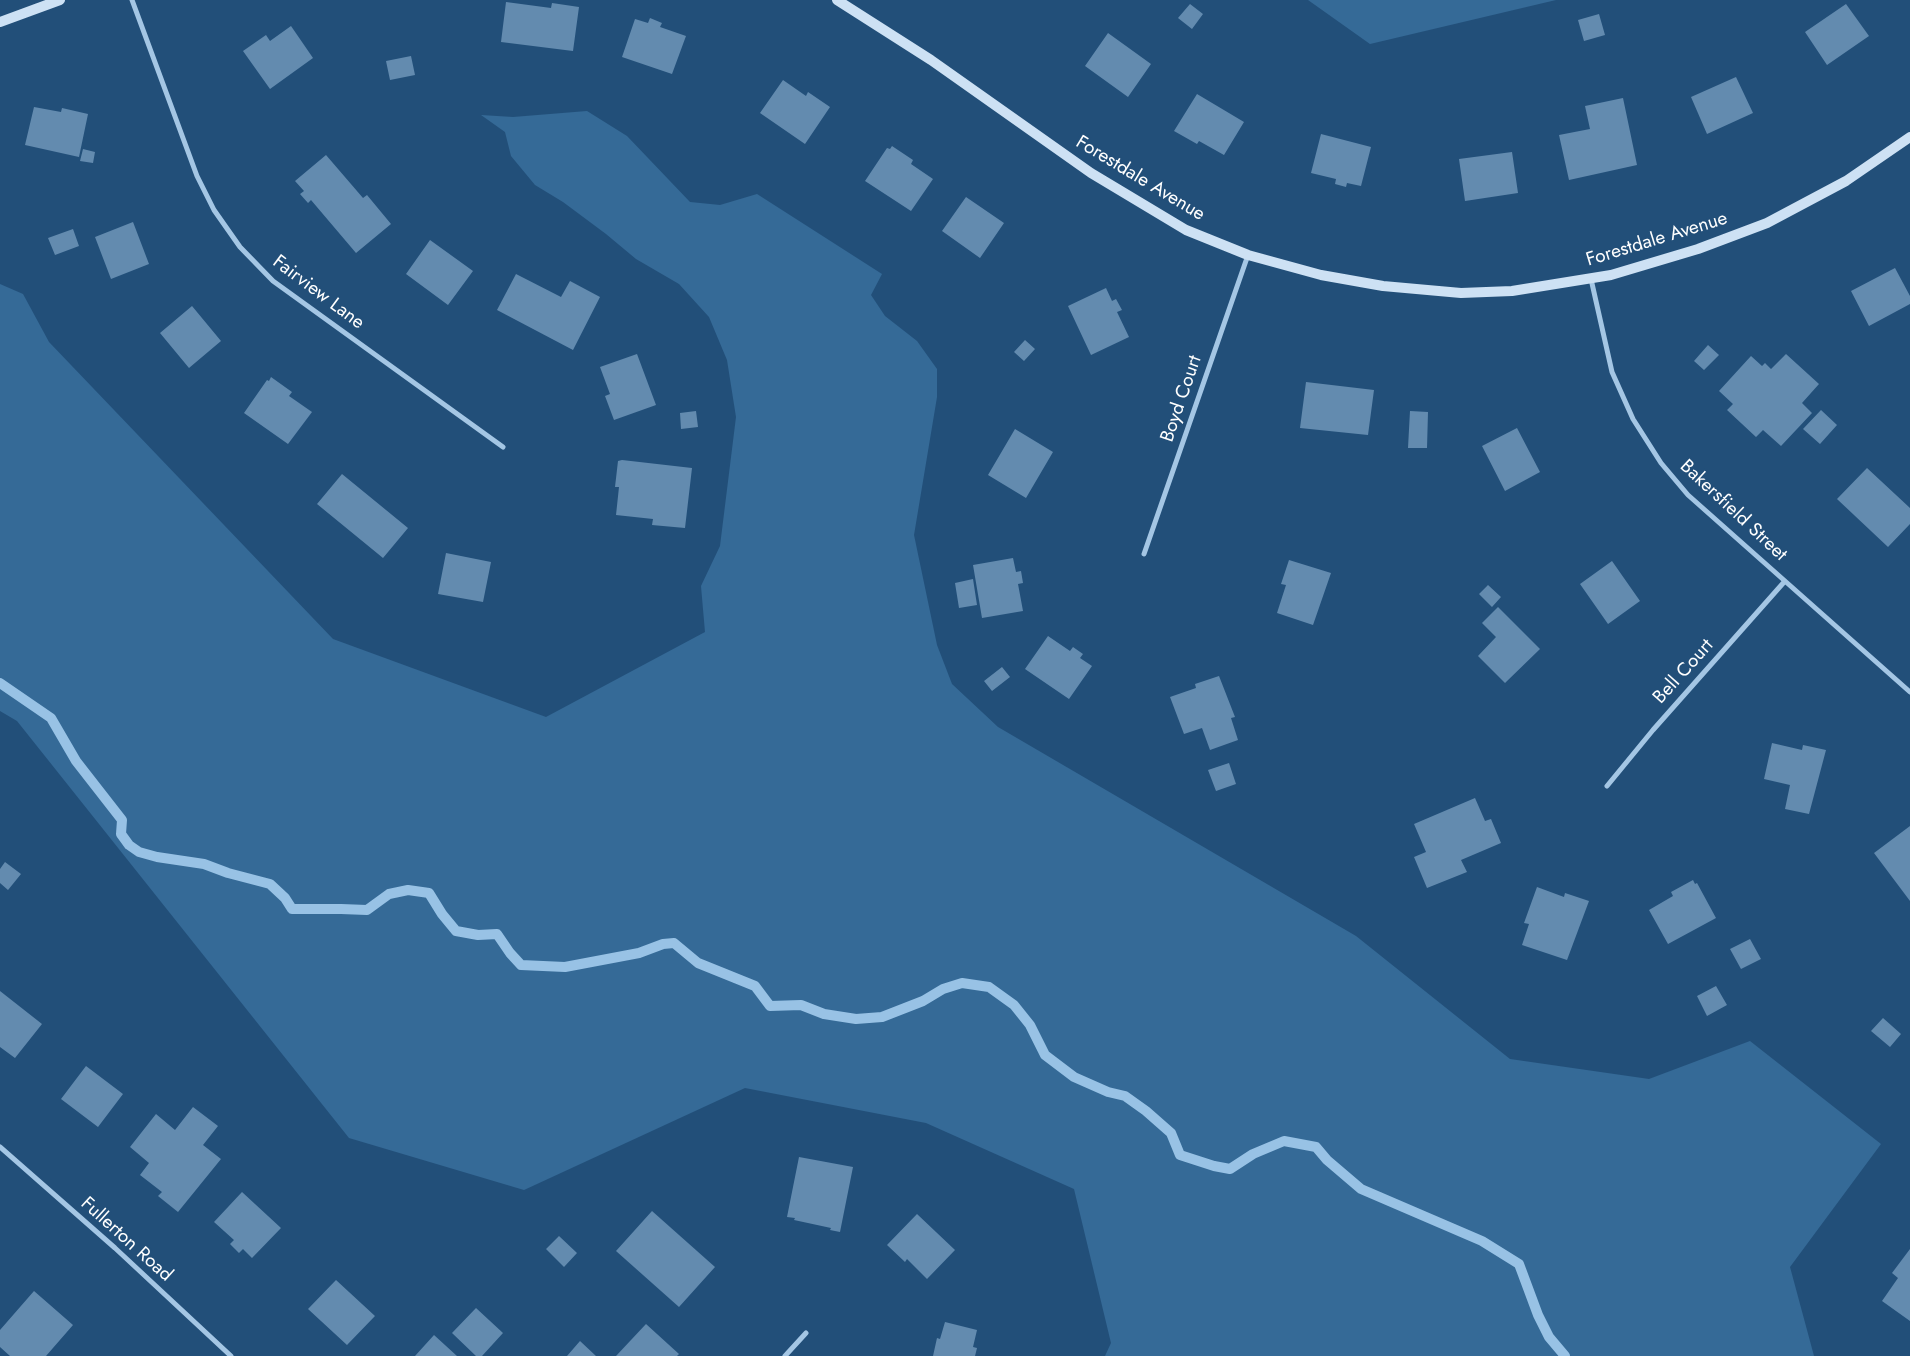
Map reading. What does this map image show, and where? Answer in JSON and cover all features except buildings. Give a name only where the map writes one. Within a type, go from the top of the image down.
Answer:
[{"type":"street","points":[[0,22],[60,0]]},
{"type":"street","name":"Fairview Lane","points":[[132,0],[197,176],[214,210],[240,248],[273,280],[503,447]]},
{"type":"street","name":"Forestdale Avenue","points":[[840,1],[931,60],[1091,173],[1186,230],[1248,254],[1321,275],[1383,286],[1461,293],[1512,292],[1611,275],[1698,249],[1767,223],[1846,181],[1910,137]]},
{"type":"street","name":"Boyd Court","points":[[1144,554],[1248,254]]},
{"type":"street","name":"Bakersfield Street","points":[[1591,279],[1612,372],[1633,420],[1657,456],[1688,495],[1910,692]]},
{"type":"street","name":"Bell Court","points":[[1607,786],[1653,730],[1785,581]]},
{"type":"street","name":"Fullerton Road","points":[[0,1147],[115,1248],[231,1356]]},
{"type":"street","points":[[784,1356],[806,1333]]},
{"type":"shaded area","points":[[1308,0],[1556,0],[1370,44]]},
{"type":"shaded area","points":[[587,111],[627,136],[690,202],[720,205],[757,194],[882,274],[871,295],[885,316],[917,341],[937,369],[937,397],[914,535],[937,645],[952,684],[998,727],[1356,936],[1510,1059],[1649,1079],[1750,1041],[1881,1144],[1790,1267],[1814,1356],[1105,1356],[1111,1343],[1074,1189],[926,1123],[745,1088],[524,1190],[349,1138],[17,721],[0,711],[0,284],[23,294],[49,342],[333,639],[546,717],[705,632],[701,586],[720,546],[736,417],[727,360],[709,317],[679,284],[636,259],[563,202],[535,185],[511,156],[505,132],[481,115],[513,117]]},
{"type":"waterway","points":[[0,683],[51,718],[76,761],[122,820],[121,834],[129,845],[139,852],[157,857],[204,864],[228,873],[270,884],[285,898],[292,909],[367,910],[389,894],[408,890],[429,893],[442,914],[456,931],[478,935],[497,934],[521,965],[565,967],[639,953],[663,944],[674,943],[698,963],[755,986],[770,1006],[801,1005],[824,1014],[856,1019],[882,1017],[923,1001],[943,989],[962,983],[989,987],[1014,1005],[1030,1025],[1045,1055],[1074,1077],[1108,1092],[1125,1096],[1146,1111],[1171,1133],[1180,1155],[1230,1169],[1253,1154],[1284,1141],[1316,1147],[1327,1160],[1361,1189],[1482,1241],[1519,1264],[1538,1315],[1549,1337],[1565,1356]]}]
